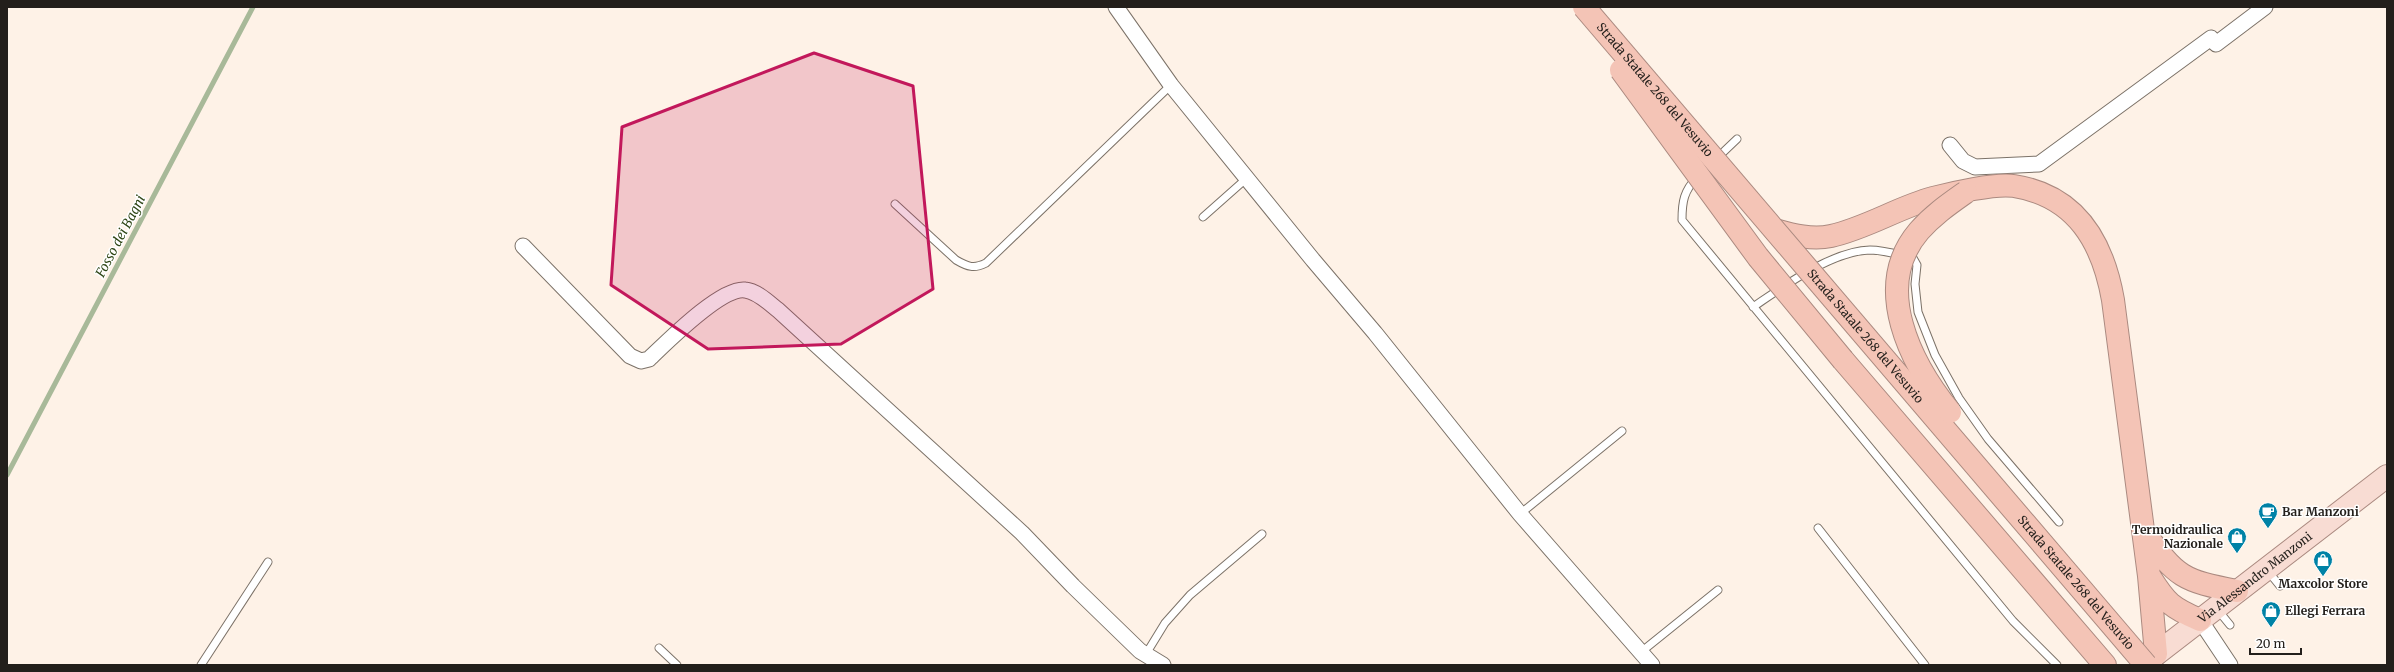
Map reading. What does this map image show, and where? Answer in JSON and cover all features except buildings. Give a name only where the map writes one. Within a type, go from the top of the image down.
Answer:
[{"type":"highway","points":[[1579,7],[1601,42],[1758,257],[1843,360],[2105,665]]},
{"type":"highway","name":"Strada Statale 268 del Vesuvio","points":[[1584,7],[2036,534],[2148,661]]},
{"type":"highway","points":[[1775,230],[1803,238],[1831,236],[1933,198],[1989,187],[2013,186],[2035,192],[2068,209],[2084,225],[2096,242],[2106,267],[2113,300],[2149,576],[2148,661]]},
{"type":"highway","points":[[1966,192],[1936,214],[1919,231],[1906,250],[1900,270],[1897,292],[1898,312],[1905,336],[1926,380],[2001,478],[2036,534]]},
{"type":"highway","points":[[2143,530],[2163,558],[2184,577],[2196,599],[2208,614]]},
{"type":"highway","points":[[2149,576],[2160,593],[2174,609],[2208,614]]},
{"type":"highway","points":[[2184,577],[2208,586],[2237,591]]},
{"type":"main road","name":"Via Alessandro Manzoni","points":[[2148,661],[2387,476]]},
{"type":"street","points":[[1116,7],[1171,85],[1248,177],[1520,514],[1652,665]]},
{"type":"street","points":[[1950,145],[1963,160],[1975,167],[2039,164],[2211,38],[2216,44],[2265,7]]},
{"type":"street","points":[[523,246],[630,356],[641,361],[649,359],[725,294],[744,289],[756,294],[778,310],[1022,533],[1072,586],[1146,654],[1163,665]]},
{"type":"street","points":[[2208,614],[2230,665]]},
{"type":"lane","points":[[895,204],[956,260],[966,266],[976,268],[986,263],[1171,85]]},
{"type":"lane","points":[[1737,139],[1687,187],[1682,201],[1682,220],[2013,620],[2057,665]]},
{"type":"lane","points":[[1203,217],[1248,177]]},
{"type":"lane","points":[[1753,307],[1799,276],[1834,258],[1870,250],[1913,258],[1917,265],[1915,284],[1918,312],[1935,355],[1948,380],[1988,438],[2059,522]]},
{"type":"lane","points":[[1520,514],[1622,431]]},
{"type":"lane","points":[[1818,528],[1925,665]]},
{"type":"lane","points":[[1146,654],[1165,623],[1190,594],[1262,534]]},
{"type":"lane","points":[[201,665],[268,562]]},
{"type":"lane","points":[[2266,569],[2280,586]]},
{"type":"lane","points":[[1641,652],[1718,590]]},
{"type":"lane","points":[[2208,614],[2230,625]]},
{"type":"lane","points":[[660,648],[677,665]]},
{"type":"highlighted area","points":[[814,53],[913,86],[933,289],[841,344],[708,349],[611,285],[622,127]]},
{"type":"waterway","name":"Fosso dei Bagni","points":[[7,475],[253,7]]},
{"type":"place","name":"Bar Manzoni","points":[[2268,529]]},
{"type":"place","name":"Termoidraulica Nazionale","points":[[2237,554]]},
{"type":"place","name":"Maxcolor Store","points":[[2323,577]]},
{"type":"place","name":"Ellegi Ferrara","points":[[2271,628]]}]
